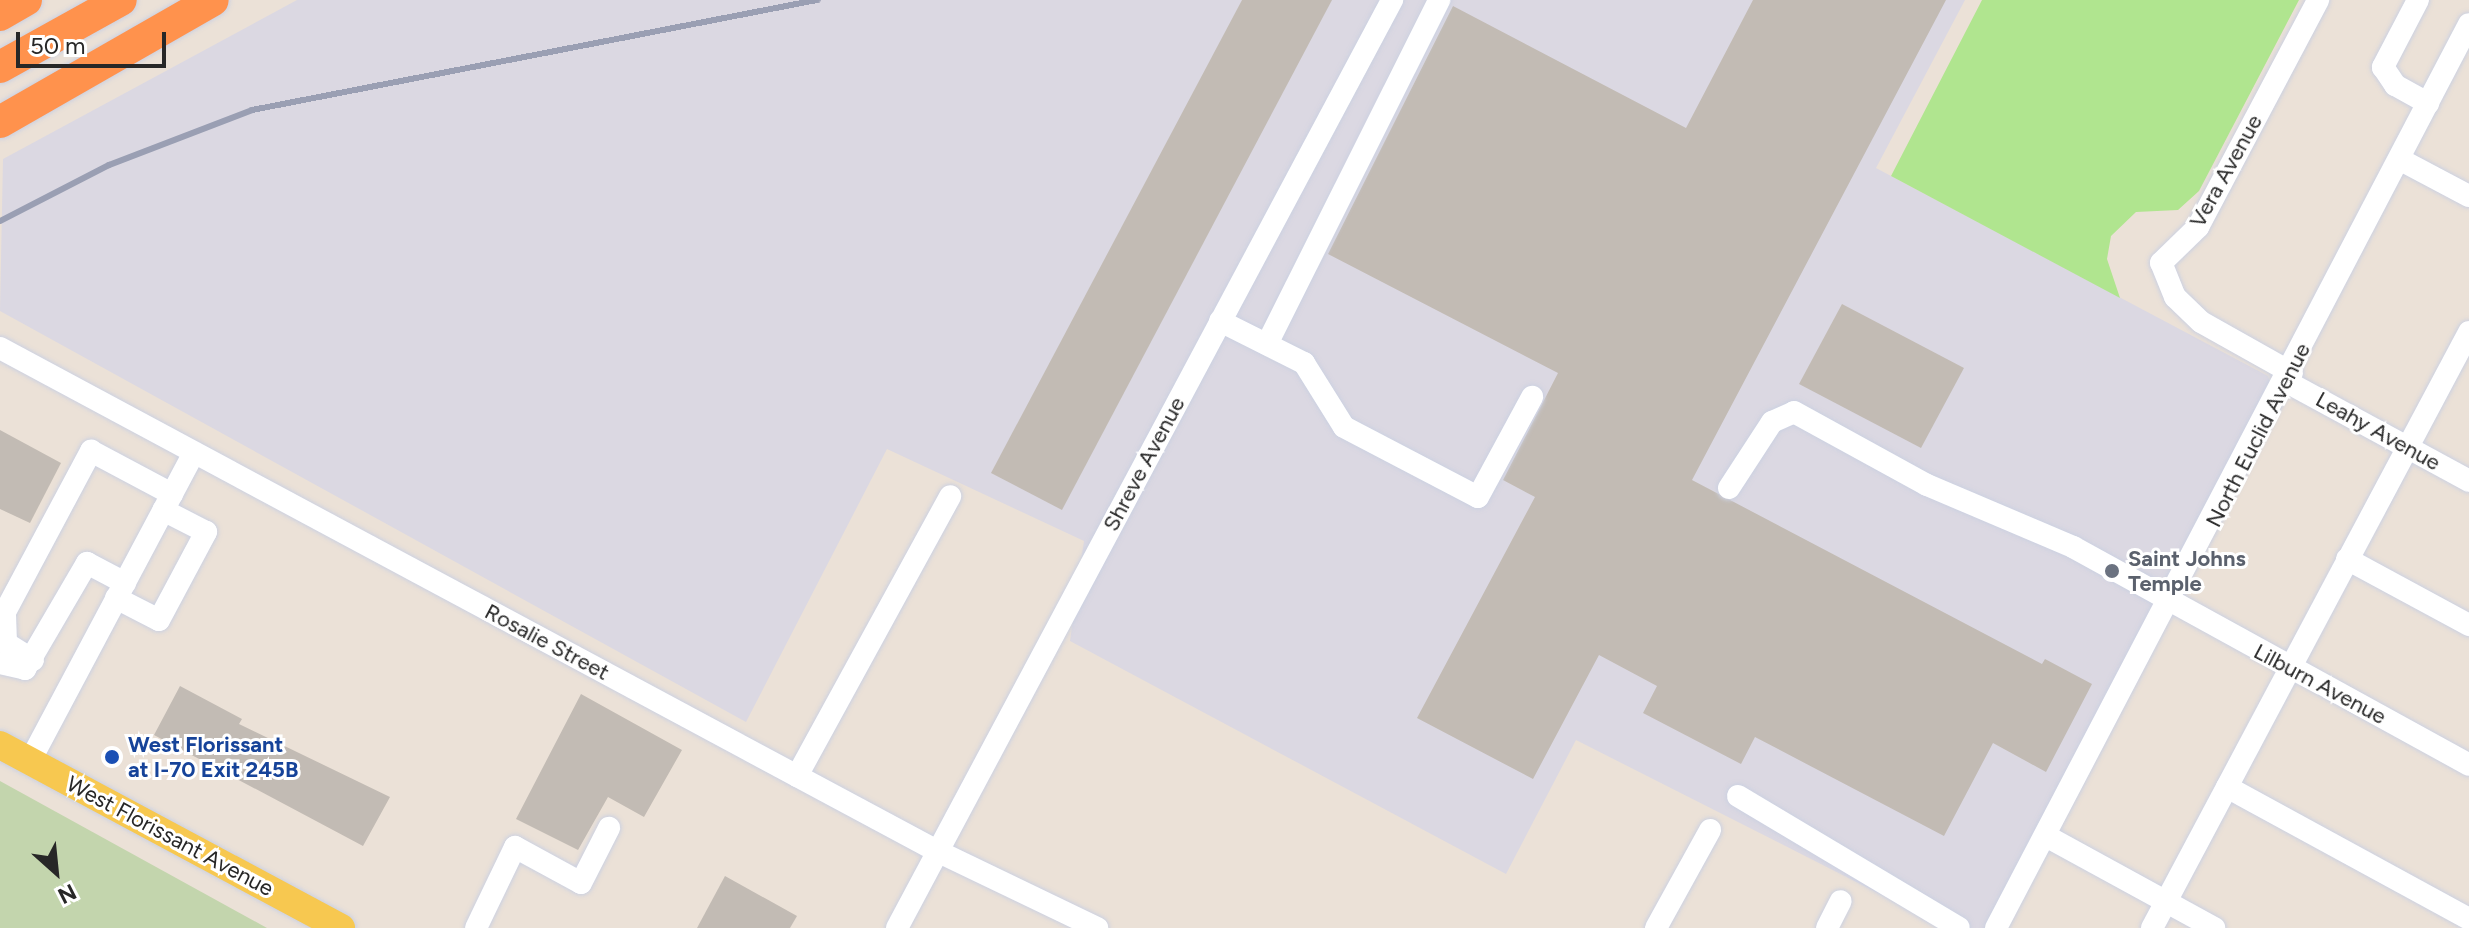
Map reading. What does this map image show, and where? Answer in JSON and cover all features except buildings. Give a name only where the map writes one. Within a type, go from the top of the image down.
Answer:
[{"type":"highway","points":[[0,15],[26,0]]},
{"type":"highway","points":[[0,67],[121,0]]},
{"type":"highway","points":[[0,122],[213,0]]},
{"type":"main road","name":"West Florissant Avenue","points":[[0,745],[341,928]]},
{"type":"street","name":"Shreve Avenue","points":[[897,928],[1392,0]]},
{"type":"street","points":[[1267,344],[1439,0]]},
{"type":"street","name":"Vera Avenue","points":[[2289,377],[2201,322],[2175,297],[2161,263],[2198,227],[2318,0]]},
{"type":"street","points":[[2418,0],[2383,67],[2395,85],[2428,103]]},
{"type":"street","name":"North Euclid Avenue","points":[[1996,928],[2171,603],[2469,24]]},
{"type":"street","points":[[2399,159],[2469,196]]},
{"type":"street","points":[[1220,321],[1304,363],[1344,427],[1478,497],[1532,397]]},
{"type":"street","points":[[2152,928],[2469,334]]},
{"type":"street","name":"Rosalie Street","points":[[0,348],[937,851],[1097,928]]},
{"type":"street","name":"Leahy Avenue","points":[[2289,377],[2469,481]]},
{"type":"street","name":"Lilburn Avenue","points":[[1729,488],[1772,422],[1794,412],[1927,485],[2073,547],[2469,765]]},
{"type":"street","points":[[0,663],[12,670],[25,669],[33,660],[87,563],[159,620],[206,532],[168,502],[91,451],[5,612],[6,643],[33,660]]},
{"type":"street","points":[[30,761],[194,453]]},
{"type":"street","points":[[797,776],[950,496]]},
{"type":"street","points":[[2347,559],[2469,625]]},
{"type":"street","points":[[2227,787],[2469,919]]},
{"type":"street","points":[[1738,796],[1959,928]]},
{"type":"street","points":[[476,928],[515,847],[581,883],[609,828]]},
{"type":"street","points":[[1656,928],[1710,830]]},
{"type":"street","points":[[2046,836],[2214,928]]},
{"type":"street","points":[[1827,928],[1841,901]]},
{"type":"shaded area","points":[[297,0],[1965,0],[1876,168],[2268,376],[2271,386],[1986,928],[1947,928],[1576,740],[1506,874],[1070,641],[1084,541],[887,449],[746,722],[0,311],[3,159]]},
{"type":"green space","points":[[1982,0],[2299,0],[2199,191],[2178,210],[2136,212],[2111,236],[2107,259],[2120,298],[1891,176]]},
{"type":"green space","points":[[0,781],[267,928],[0,928]]},
{"type":"railway","points":[[0,221],[109,165],[252,110],[817,0]]},
{"type":"place","name":"Saint Johns Temple","points":[[2112,571]]},
{"type":"place","name":"West Florissant at I-70 Exit 245B","points":[[112,757]]}]
